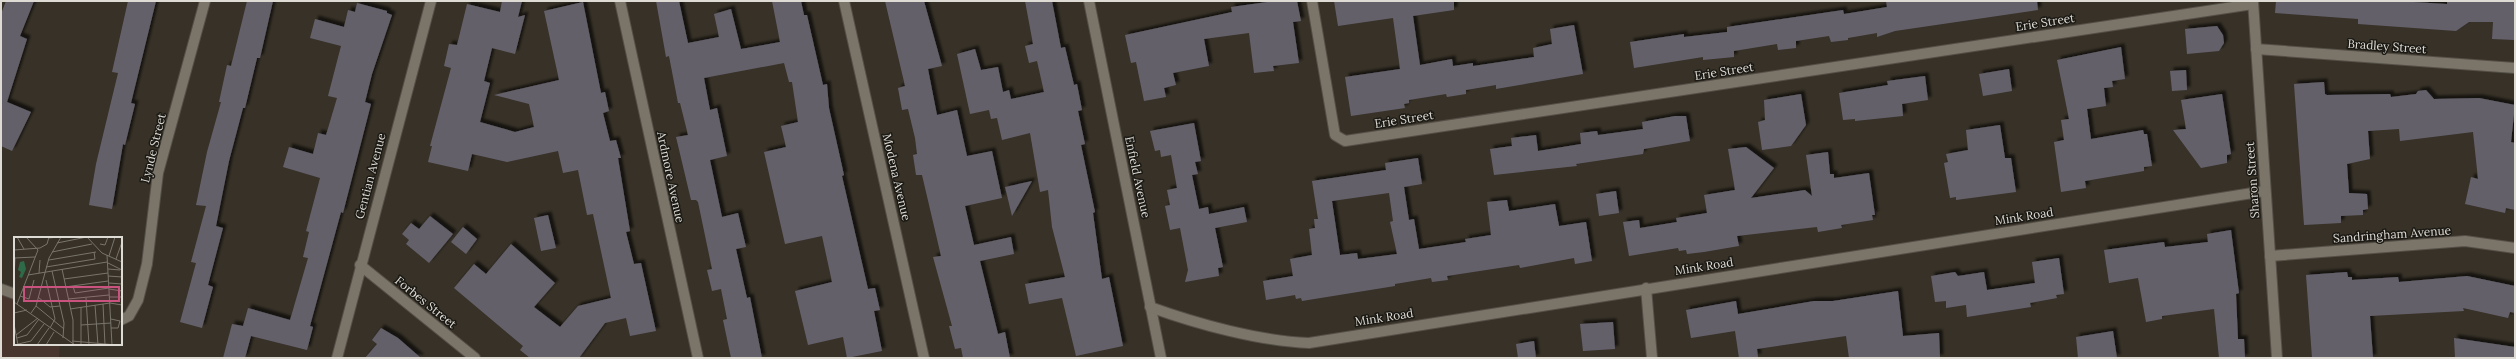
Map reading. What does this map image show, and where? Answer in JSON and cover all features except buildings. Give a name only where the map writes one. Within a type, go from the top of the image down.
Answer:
[{"type":"street","name":"Lynde Street","points":[[122,320],[129,316],[138,300],[147,264],[158,173],[205,1]]},
{"type":"street","name":"Gentian Avenue","points":[[337,358],[360,265],[431,1]]},
{"type":"street","name":"Ardmore Avenue","points":[[620,1],[698,358]]},
{"type":"street","name":"Modena Avenue","points":[[844,1],[924,358]]},
{"type":"street","name":"Enfield Avenue","points":[[1089,1],[1161,358]]},
{"type":"street","name":"Erie Street","points":[[1312,1],[1335,135],[1345,142],[2253,2]]},
{"type":"street","name":"Sharon Street","points":[[2253,2],[2277,358]]},
{"type":"street","name":"Bradley Street","points":[[2256,50],[2515,68]]},
{"type":"street","name":"Mink Road","points":[[1150,307],[1179,317],[1285,342],[1309,342],[2265,191]]},
{"type":"street","name":"Sandringham Avenue","points":[[2270,256],[2466,241],[2515,248]]},
{"type":"street","name":"Forbes Street","points":[[360,265],[475,358]]},
{"type":"street","points":[[1646,288],[1652,358]]},
{"type":"street","points":[[1,289],[14,294]]},
{"type":"shaded area","points":[[1,293],[14,299],[14,345],[60,345],[59,358],[1,358]]}]
